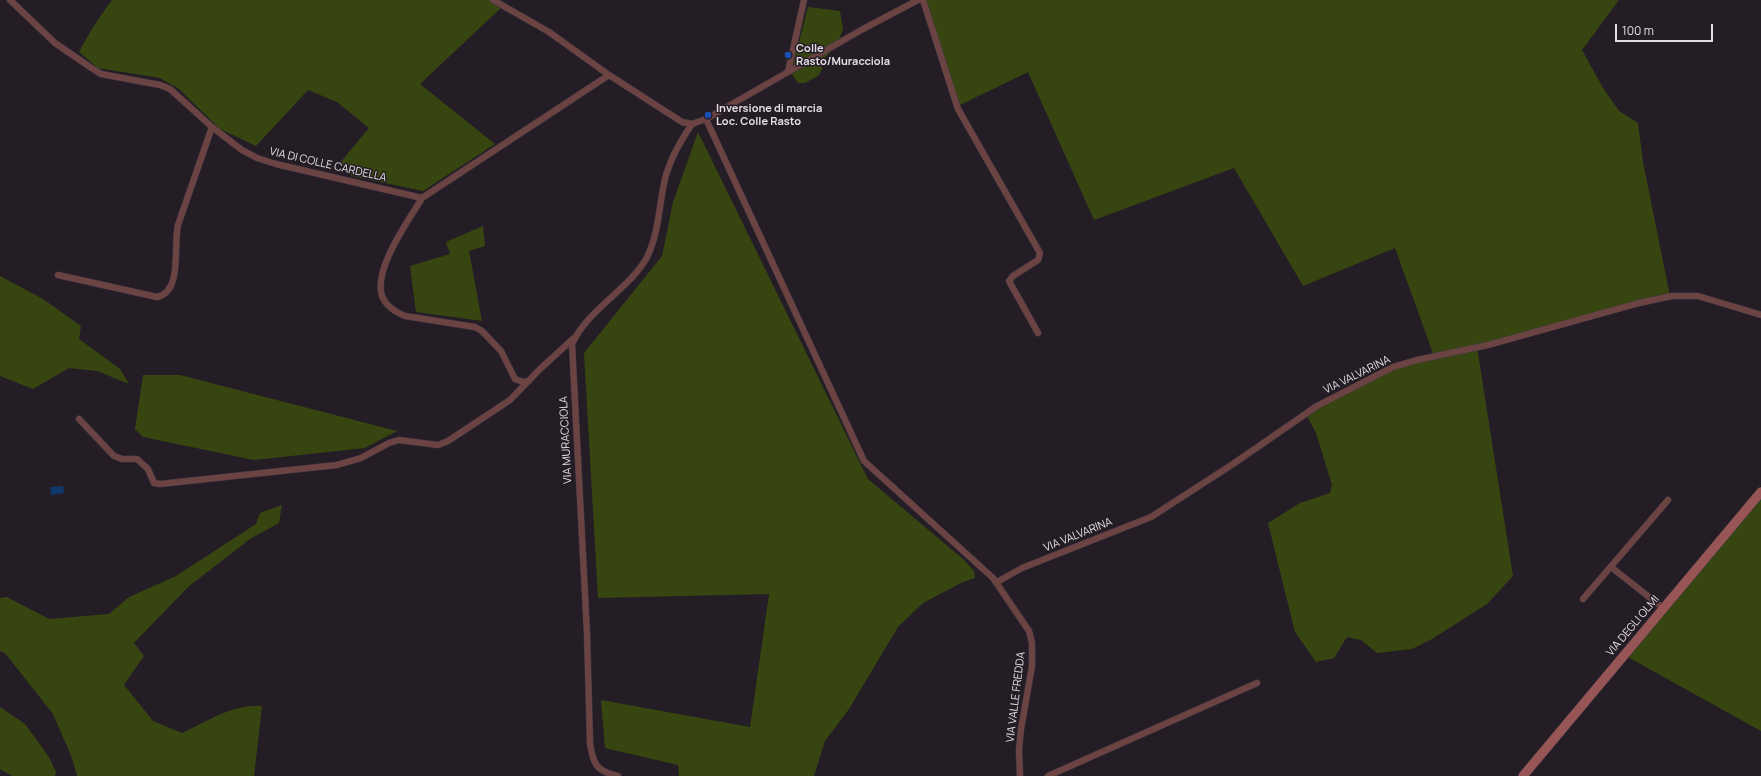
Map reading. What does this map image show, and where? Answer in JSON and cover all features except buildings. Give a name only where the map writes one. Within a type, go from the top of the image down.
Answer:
[{"type":"street","name":"VIA DI COLLE CARDELLA","points":[[10,0],[55,43],[90,67],[101,74],[160,85],[170,89],[212,127],[242,150],[267,162],[422,198]]},
{"type":"street","points":[[493,0],[549,32],[609,75],[682,122],[692,124],[706,119],[918,0]]},
{"type":"street","points":[[788,72],[804,0]]},
{"type":"street","points":[[923,0],[958,109],[1040,253],[1038,260],[1013,276],[1009,281],[1038,333]]},
{"type":"street","points":[[530,380],[523,382],[515,379],[501,351],[482,331],[475,327],[405,316],[394,311],[386,303],[382,295],[384,265],[400,234],[422,198],[609,75]]},
{"type":"street","name":"VIA VALLE FREDDA","points":[[706,119],[864,461],[997,582],[1029,631],[1032,640],[1031,674],[1020,736],[1020,776]]},
{"type":"street","name":"VIA MURACCIOLA","points":[[618,776],[598,768],[594,760],[590,743],[587,633],[572,351],[575,337],[586,322],[630,278],[645,259],[653,239],[668,171],[677,150],[692,124]]},
{"type":"street","points":[[58,275],[157,297],[166,292],[175,277],[176,235],[178,226],[212,127]]},
{"type":"street","name":"VIA VALVARINA","points":[[997,582],[1022,568],[1151,517],[1234,464],[1323,403],[1397,366],[1488,345],[1640,303],[1672,296],[1698,296],[1761,315]]},
{"type":"street","points":[[79,419],[114,456],[122,459],[137,459],[148,469],[154,483],[160,484],[337,464],[361,458],[389,443],[399,440],[438,445],[510,400],[575,337]]},
{"type":"street","name":"VIA DEGLI OLMI","points":[[1523,776],[1761,492]]},
{"type":"street","points":[[1583,599],[1668,500]]},
{"type":"street","points":[[1611,567],[1663,608]]},
{"type":"street","points":[[1048,776],[1257,684]]},
{"type":"green space","points":[[112,0],[493,0],[503,6],[420,84],[495,144],[423,191],[352,176],[339,164],[369,128],[337,102],[308,90],[256,146],[220,129],[179,89],[160,78],[98,68],[79,52],[94,25]]},
{"type":"green space","points":[[923,0],[1619,0],[1582,50],[1603,88],[1619,111],[1638,123],[1643,162],[1670,296],[1477,347],[1513,576],[1487,604],[1432,639],[1412,649],[1377,653],[1361,640],[1347,637],[1334,658],[1316,662],[1295,632],[1268,523],[1300,503],[1330,493],[1332,485],[1316,433],[1306,414],[1378,374],[1434,356],[1395,248],[1303,286],[1234,168],[1094,220],[1028,72],[958,106]]},
{"type":"green space","points":[[808,7],[840,11],[843,29],[838,43],[823,60],[822,70],[818,76],[805,83],[798,83],[791,73]]},
{"type":"green space","points":[[698,132],[868,479],[963,559],[974,571],[975,578],[963,582],[923,603],[898,627],[849,709],[825,741],[814,776],[679,776],[678,765],[605,748],[601,700],[750,727],[769,594],[598,598],[584,353],[662,256],[673,202]]},
{"type":"green space","points":[[483,226],[485,246],[469,251],[482,321],[416,312],[410,266],[450,254],[446,242]]},
{"type":"green space","points":[[0,276],[43,299],[81,326],[79,339],[120,369],[129,384],[97,371],[69,368],[33,389],[0,376]]},
{"type":"green space","points":[[143,375],[180,375],[397,431],[365,448],[254,460],[143,437],[135,429]]},
{"type":"green space","points":[[1761,492],[1761,731],[1624,655]]},
{"type":"green space","points":[[282,505],[279,523],[250,539],[188,587],[134,643],[144,656],[124,685],[153,721],[182,733],[231,710],[241,707],[262,706],[254,776],[77,776],[72,758],[53,714],[5,653],[0,651],[0,598],[7,597],[49,619],[109,614],[129,597],[176,576],[256,524],[260,513]]},
{"type":"green space","points":[[0,707],[25,724],[49,757],[56,772],[55,776],[12,776],[0,769]]},
{"type":"water","points":[[63,486],[64,493],[51,495],[50,487]]},
{"type":"place","name":"Colle Rasto/Muracciola","points":[[788,55]]},
{"type":"place","name":"Inversione di marcia Loc. Colle Rasto","points":[[708,115]]}]
